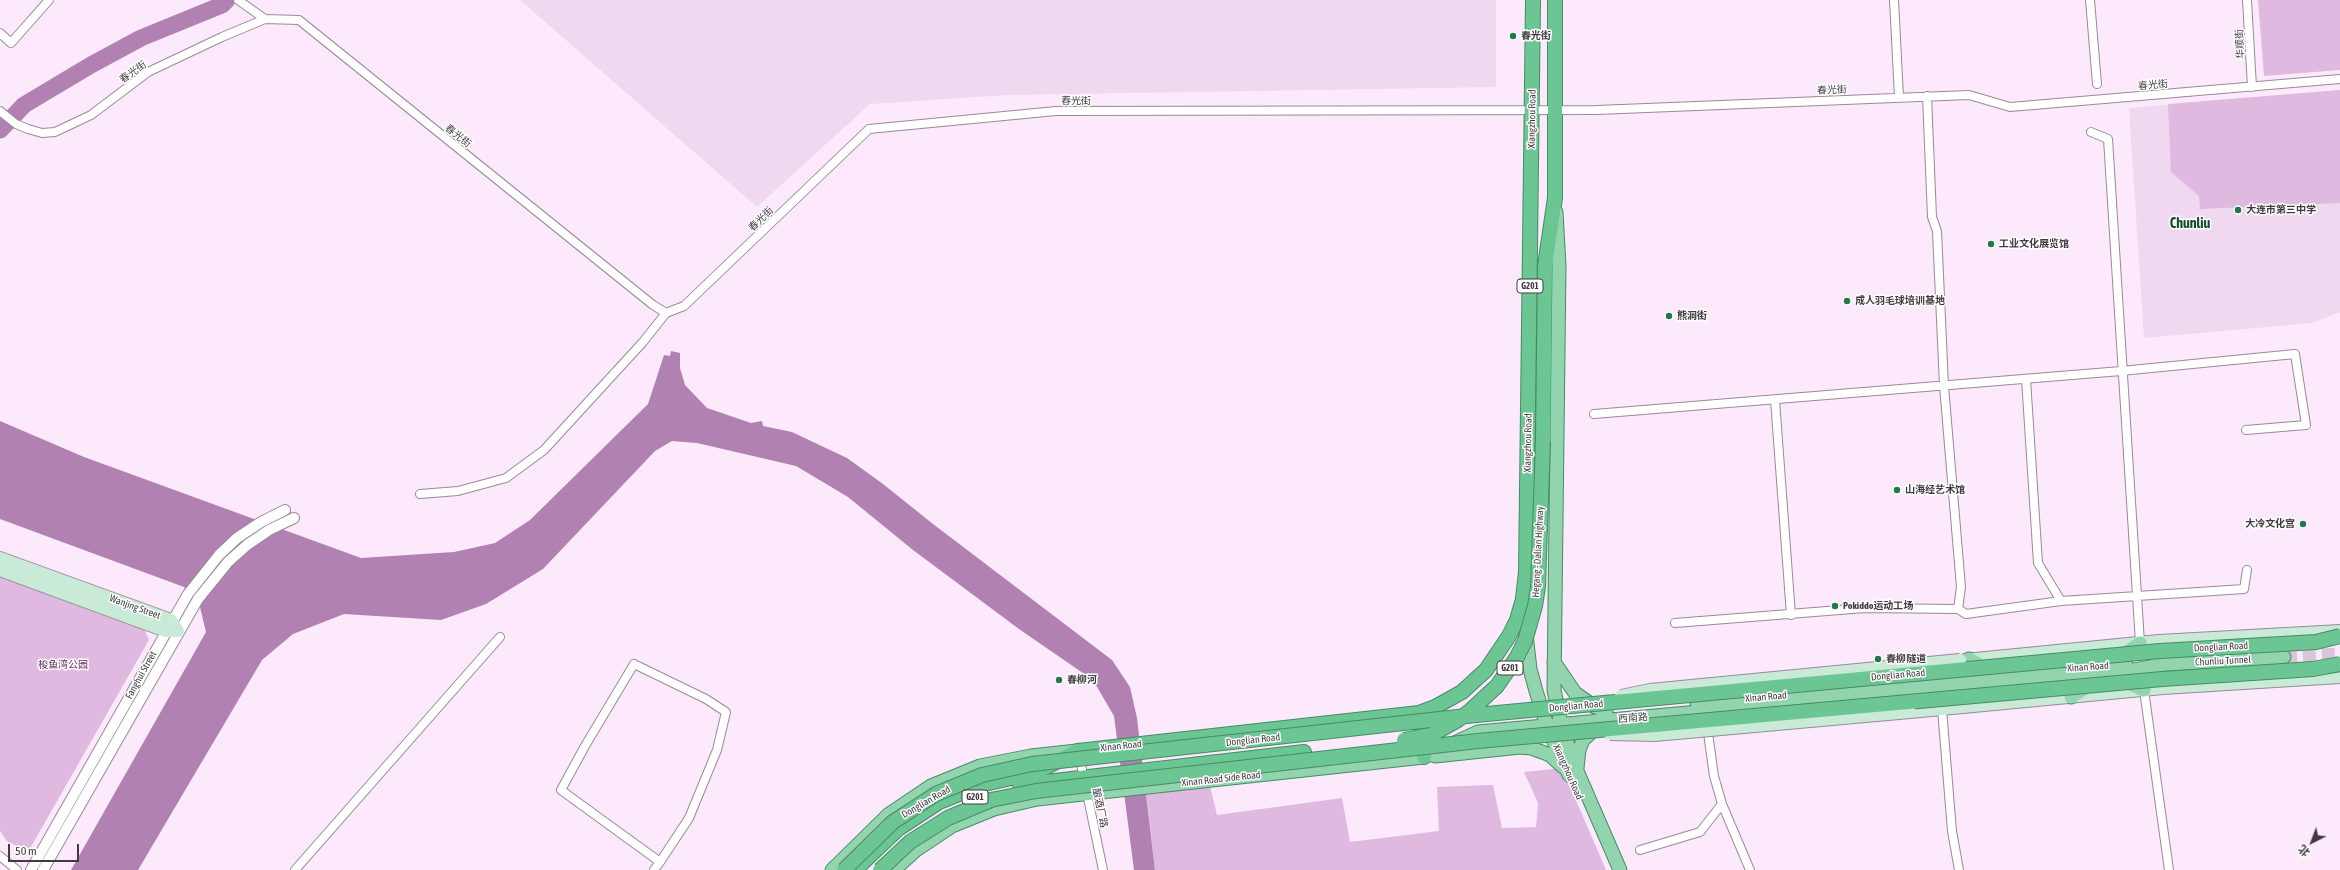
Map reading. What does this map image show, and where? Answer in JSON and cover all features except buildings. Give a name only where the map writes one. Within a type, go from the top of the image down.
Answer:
[{"type":"highway","name":"Xiangzhou Road","points":[[1526,572],[1533,0]]},
{"type":"highway","name":"Xiangzhou Road","points":[[1555,198],[1556,0]]},
{"type":"highway","name":"Hegang - Dalian Highway","points":[[1084,777],[1417,739],[1431,735],[1458,720],[1471,710],[1504,677],[1525,641],[1535,606],[1543,441],[1545,266],[1549,225],[1555,198]]},
{"type":"highway","name":"Hegang - Dalian Highway","points":[[1419,713],[1435,708],[1462,692],[1486,670],[1498,654],[1517,620],[1523,599],[1526,572]]},
{"type":"highway","name":"Donglian Road","points":[[844,870],[876,837],[914,807],[958,784],[1009,769],[1563,716],[2160,651],[2316,642],[2340,636]]},
{"type":"highway","points":[[880,870],[910,842],[948,818],[977,805],[1012,794],[1478,741],[2162,679],[2313,669],[2340,664]]},
{"type":"highway","name":"Xinan Road","points":[[855,870],[898,829],[939,802],[984,784],[1034,773],[1078,751],[1419,713]]},
{"type":"highway","points":[[1419,713],[1424,757]]},
{"type":"highway","name":"G201","points":[[867,870],[905,835],[944,810],[966,800],[1010,786],[1084,777]]},
{"type":"main road","name":"Xiangzhou Road","points":[[1555,198],[1559,266],[1553,659],[1554,690],[1563,716],[1573,773],[1611,870]]},
{"type":"main road","name":"Wanjing Street","points":[[0,558],[174,628]]},
{"type":"main road","name":"Wanjing Street","points":[[0,570],[174,628]]},
{"type":"main road","name":"Xiangzhou Road","points":[[1526,572],[1525,622],[1527,647],[1530,669],[1546,721],[1620,870]]},
{"type":"main road","points":[[1546,721],[1650,690],[2140,643],[2340,631]]},
{"type":"main road","points":[[2071,697],[2140,643]]},
{"type":"main road","name":"Chunliu Tunnel","points":[[2161,665],[2284,657]]},
{"type":"main road","points":[[1424,757],[1531,748],[1550,755],[1573,773],[1583,740],[1607,716],[1575,693],[1559,671],[1553,659]]},
{"type":"main road","points":[[1965,660],[1997,675]]},
{"type":"main road","name":"Xinan Road","points":[[1705,711],[2161,665]]},
{"type":"main road","points":[[2106,670],[2144,690]]},
{"type":"main road","name":"Xinan Road","points":[[1563,716],[1607,716],[1997,675],[2106,670]]},
{"type":"main road","points":[[1573,732],[1655,735],[2144,690],[2340,677]]},
{"type":"main road","name":"西南路","points":[[1607,716],[1705,711]]},
{"type":"main road","points":[[1419,713],[1477,728]]},
{"type":"main road","name":"Xinan Road Side Road","points":[[894,870],[933,838],[973,817],[1014,803],[1424,757],[1477,728],[1546,721]]},
{"type":"main road","points":[[832,870],[888,815],[931,786],[980,766],[1031,756],[1078,751]]},
{"type":"street","points":[[0,33],[11,43],[49,0]]},
{"type":"street","points":[[1894,0],[1899,97]]},
{"type":"street","points":[[2090,0],[2097,84]]},
{"type":"street","name":"华顺街","points":[[2247,0],[2252,87]]},
{"type":"street","points":[[239,1],[265,19]]},
{"type":"street","name":"春光街","points":[[0,111],[16,124],[42,133],[55,132],[91,115],[148,72],[265,19],[298,20],[653,306],[666,313],[684,306],[869,130],[1056,111],[1555,110],[1969,95],[2010,107],[2340,79]]},
{"type":"street","points":[[1927,96],[1932,217],[1937,231],[1944,386],[1961,586],[1958,609]]},
{"type":"street","points":[[2091,132],[2108,140],[2121,371],[2140,643]]},
{"type":"street","points":[[420,494],[458,491],[506,478],[544,450],[643,342],[666,313]]},
{"type":"street","points":[[1594,414],[2121,371],[2295,354],[2306,425],[2246,430]]},
{"type":"street","points":[[2026,379],[2038,563],[2061,601]]},
{"type":"street","points":[[1775,400],[1791,615]]},
{"type":"street","name":"Fanghui Street","points":[[43,870],[174,628],[188,594],[218,556],[237,538],[261,522],[285,510]]},
{"type":"street","name":"Fanghui Street","points":[[31,870],[174,628],[228,562],[247,545],[269,530],[294,518]]},
{"type":"street","points":[[1675,623],[1865,608],[1958,609],[1966,614],[2061,601],[2244,589],[2247,570]]},
{"type":"street","points":[[295,870],[500,637]]},
{"type":"street","points":[[654,870],[660,862],[689,818],[717,750],[726,712],[706,699],[634,664],[561,790],[660,862]]},
{"type":"street","points":[[2144,690],[2169,870]]},
{"type":"street","points":[[1942,708],[1952,831],[1959,870]]},
{"type":"street","points":[[1705,711],[1709,750],[1722,804],[1750,870]]},
{"type":"street","name":"酿酒厂路","points":[[1078,751],[1103,870]]},
{"type":"street","points":[[1640,850],[1700,832],[1722,804]]},
{"type":"street","points":[[0,856],[17,870]]},
{"type":"shaded area","points":[[520,0],[1496,0],[1496,87],[1007,95],[870,104],[757,207]]},
{"type":"shaded area","name":"大连市第三中学","points":[[2340,90],[2340,312],[2312,323],[2144,338],[2129,108]]},
{"type":"shaded area","name":"春柳河","points":[[671,351],[680,353],[680,368],[685,385],[707,408],[751,423],[762,421],[763,426],[792,432],[847,458],[1112,660],[1130,687],[1137,718],[1155,870],[1134,870],[1114,716],[1093,680],[1019,629],[913,550],[848,497],[796,466],[697,443],[672,441],[655,451],[543,569],[486,604],[441,620],[344,614],[293,634],[262,660],[138,870],[71,870],[206,632],[200,607],[184,587],[0,519],[0,421],[84,457],[361,558],[454,552],[495,543],[530,520],[648,404],[664,355],[670,356]]},
{"type":"green space","points":[[2258,0],[2340,0],[2340,70],[2264,76]]},
{"type":"green space","points":[[2340,90],[2340,203],[2200,209],[2199,196],[2171,172],[2168,104]]},
{"type":"green space","name":"梭鱼湾公园","points":[[0,575],[144,629],[149,640],[28,852],[7,841],[0,831]]},
{"type":"green space","points":[[1562,768],[1606,870],[1155,870],[1146,791],[1210,786],[1217,815],[1342,798],[1350,842],[1439,831],[1437,787],[1493,785],[1502,828],[1536,827],[1538,803],[1524,772]]},
{"type":"waterway","points":[[0,130],[24,105],[91,65],[141,38],[222,5],[227,0]]},
{"type":"tunnel","points":[[2284,657],[2340,654]]},
{"type":"place","name":"春光街","points":[[1513,36]]},
{"type":"place","name":"大连市第三中学","points":[[2238,210]]},
{"type":"place","name":"工业文化展览馆","points":[[1991,244]]},
{"type":"place","name":"成人羽毛球培训基地","points":[[1847,301]]},
{"type":"place","name":"熊洞街","points":[[1669,316]]},
{"type":"place","name":"山海经艺术馆","points":[[1897,490]]},
{"type":"place","name":"大冷文化宫","points":[[2303,524]]},
{"type":"place","name":"Pokiddo运动工场","points":[[1835,606]]},
{"type":"place","name":"春柳隧道","points":[[1878,659]]},
{"type":"place","name":"春柳河","points":[[1059,680]]},
{"type":"district","name":"Chunliu","points":[[2190,224]]}]
